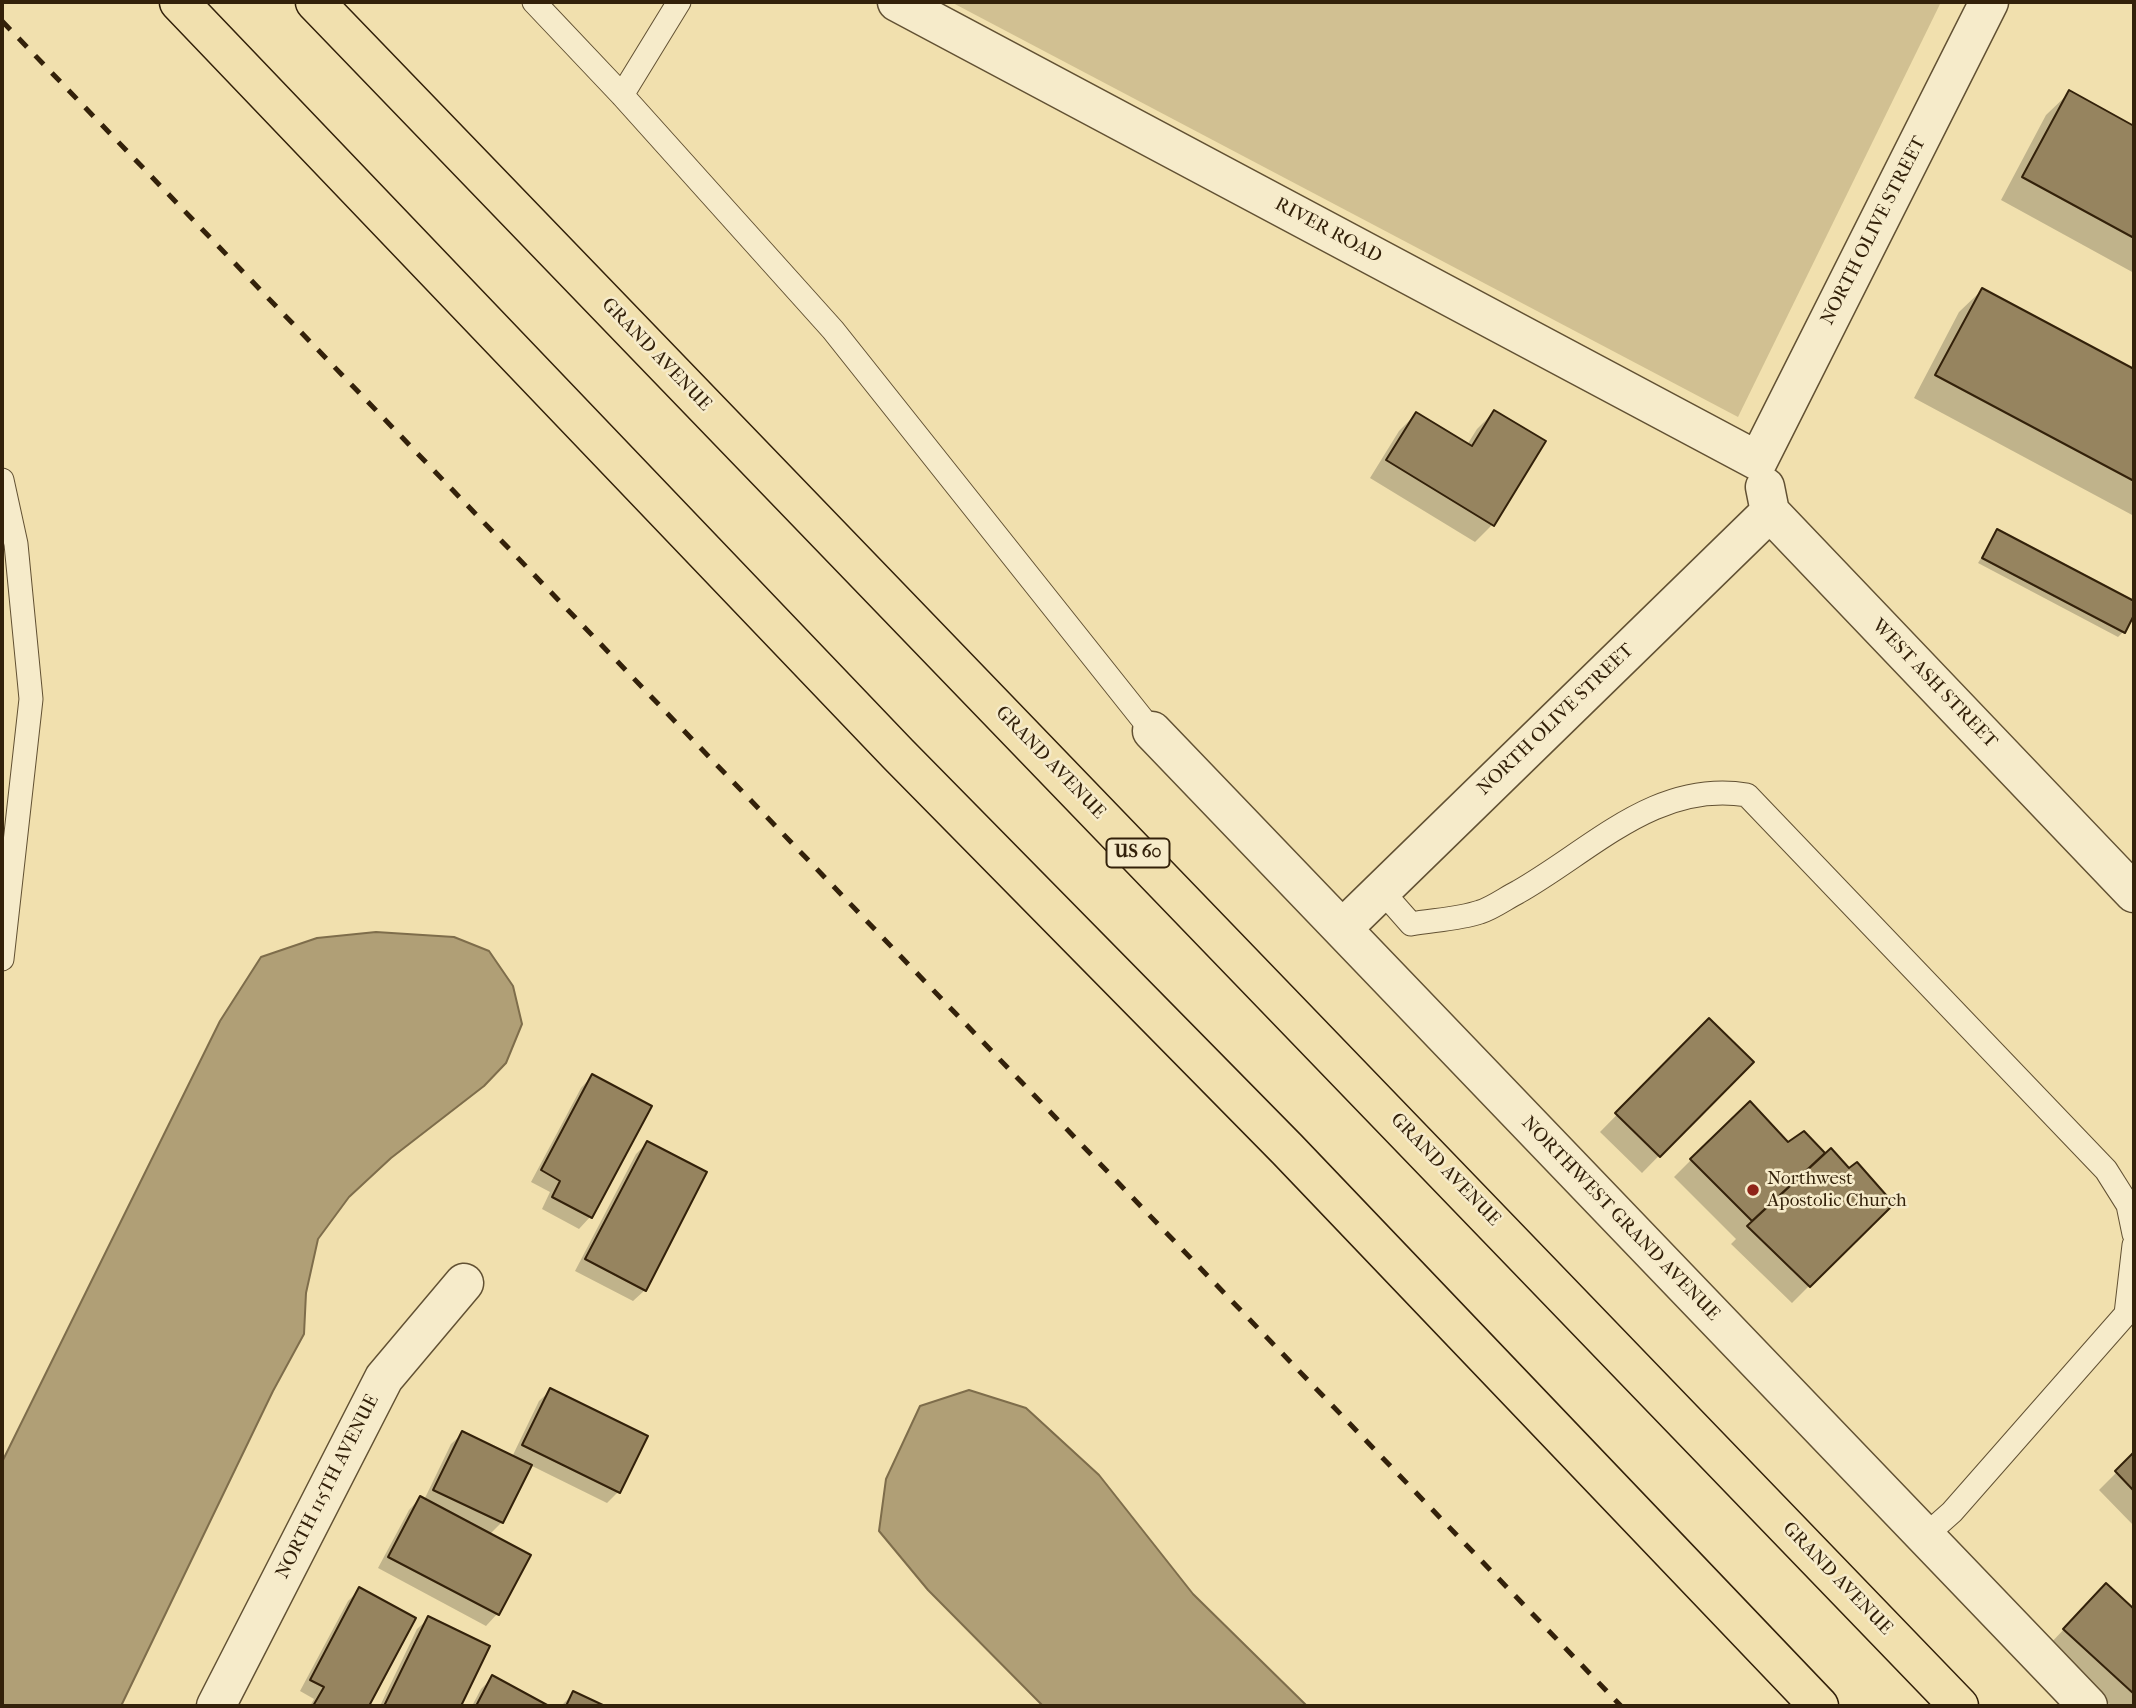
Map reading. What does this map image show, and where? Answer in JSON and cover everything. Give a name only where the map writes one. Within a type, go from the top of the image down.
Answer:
[{"type":"highway","points":[[179,2],[879,734],[1277,1139],[1819,1706]]},
{"type":"highway","name":"GRAND AVENUE","points":[[315,2],[1959,1706]]},
{"type":"street","name":"RIVER ROAD","points":[[897,2],[1758,461]]},
{"type":"street","name":"NORTH OLIVE STREET","points":[[1758,461],[1989,2]]},
{"type":"street","points":[[1758,461],[1770,512]]},
{"type":"street","name":"NORTH OLIVE STREET","points":[[1342,929],[1770,512]]},
{"type":"street","name":"WEST ASH STREET","points":[[1770,512],[2134,893]]},
{"type":"street","name":"NORTHWEST GRAND AVENUE","points":[[1152,731],[2088,1706]]},
{"type":"street","name":"NORTH 115TH AVENUE","points":[[216,1706],[384,1378],[464,1283]]},
{"type":"lane","points":[[534,2],[622,95],[833,330],[1152,731]]},
{"type":"lane","points":[[622,95],[679,2]]},
{"type":"lane","points":[[2,480],[16,544],[31,699],[2,959]]},
{"type":"lane","points":[[1381,890],[1411,924],[1481,912],[1553,872],[1653,806],[1685,795],[1720,790],[1747,795],[2106,1170],[2128,1205],[2134,1234]]},
{"type":"lane","points":[[1925,1536],[1952,1512],[2126,1314],[2134,1245]]},
{"type":"shaded area","points":[[951,2],[1941,2],[1738,417]]},
{"type":"shaded area","points":[[376,932],[454,937],[489,951],[513,986],[522,1024],[506,1063],[484,1086],[391,1158],[349,1197],[318,1239],[306,1293],[304,1334],[273,1391],[121,1706],[2,1706],[2,1462],[220,1021],[261,957],[317,938]]},
{"type":"shaded area","points":[[969,1390],[1026,1408],[1099,1475],[1193,1594],[1307,1706],[1043,1706],[928,1590],[879,1531],[886,1479],[920,1406]]},
{"type":"building","points":[[2069,90],[2134,126],[2134,238],[2022,177]]},
{"type":"building","points":[[1982,288],[2134,369],[2134,481],[1935,375]]},
{"type":"building","points":[[1494,410],[1546,441],[1494,526],[1386,460],[1416,412],[1472,446]]},
{"type":"building","points":[[1997,529],[2134,601],[2134,615],[2125,633],[1982,558]]},
{"type":"building","points":[[1709,1018],[1754,1062],[1660,1157],[1615,1113]]},
{"type":"building","points":[[592,1074],[652,1106],[592,1218],[552,1197],[560,1181],[541,1170]]},
{"type":"building","name":"Northwest Apostolic Church","points":[[1750,1101],[1788,1142],[1804,1131],[1825,1153],[1752,1221],[1690,1159]]},
{"type":"building","points":[[647,1141],[707,1172],[646,1291],[585,1259]]},
{"type":"building","points":[[1831,1148],[1849,1168],[1857,1162],[1894,1204],[1810,1287],[1747,1226]]},
{"type":"building","points":[[550,1388],[648,1436],[620,1493],[522,1445]]},
{"type":"building","points":[[462,1431],[532,1465],[503,1523],[433,1490]]},
{"type":"building","points":[[2134,1452],[2134,1491],[2115,1471]]},
{"type":"building","points":[[420,1496],[531,1555],[499,1615],[388,1557]]},
{"type":"building","points":[[2106,1583],[2134,1609],[2134,1694],[2063,1629]]},
{"type":"building","points":[[359,1587],[416,1618],[369,1706],[313,1706],[324,1687],[310,1680]]},
{"type":"building","points":[[428,1616],[490,1646],[461,1706],[384,1706]]},
{"type":"building","points":[[492,1675],[549,1706],[476,1706]]},
{"type":"building","points":[[573,1691],[605,1706],[566,1706]]},
{"type":"railway","points":[[2,21],[1621,1706]]},
{"type":"place","name":"Northwest Apostolic Church","points":[[1753,1190]]}]
